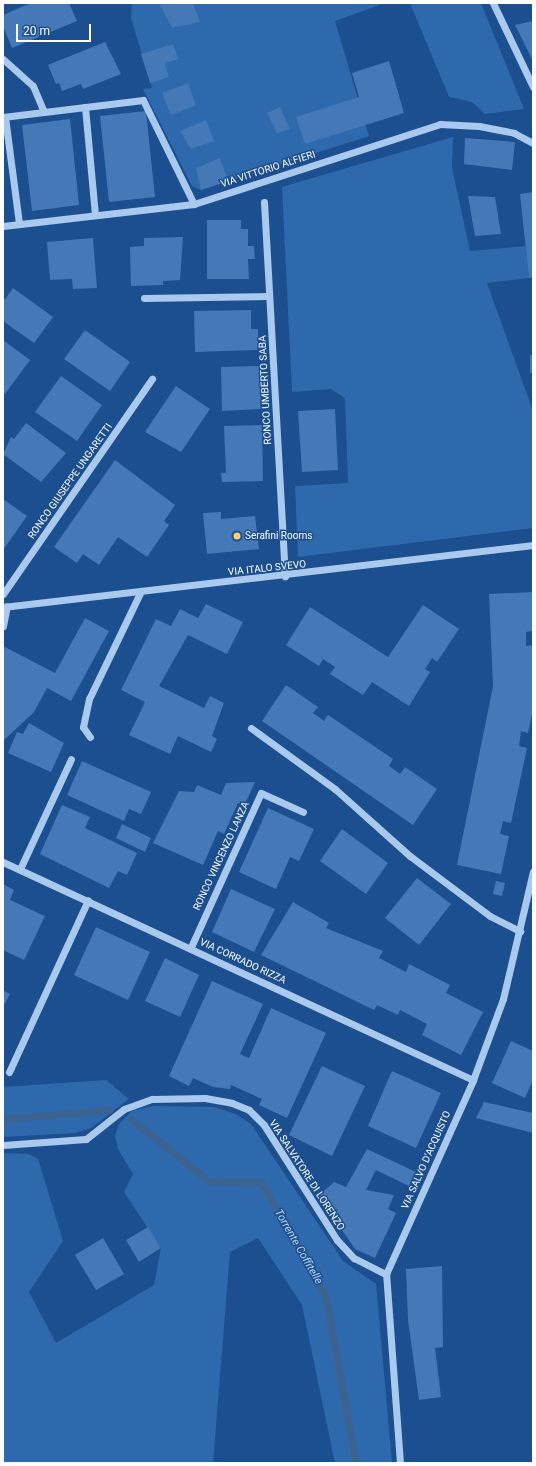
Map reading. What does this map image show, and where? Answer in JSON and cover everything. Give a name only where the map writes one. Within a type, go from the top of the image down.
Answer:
[{"type":"street","points":[[493,3],[533,87]]},
{"type":"street","points":[[3,59],[33,86],[44,112]]},
{"type":"street","points":[[19,224],[4,117],[143,100],[194,204]]},
{"type":"street","points":[[85,107],[95,215]]},
{"type":"street","name":"VIA VITTORIO ALFIERI","points":[[3,226],[194,204],[440,124],[479,126],[514,133],[533,143]]},
{"type":"street","name":"RONCO UMBERTO SABA","points":[[264,202],[285,576]]},
{"type":"street","points":[[144,298],[269,296]]},
{"type":"street","name":"RONCO GIUSEPPE UNGARETTI","points":[[3,594],[152,379]]},
{"type":"street","name":"VIA ITALO SVEVO","points":[[5,606],[285,576],[533,545]]},
{"type":"street","points":[[90,737],[83,727],[89,699],[141,591]]},
{"type":"street","points":[[3,626],[5,606]]},
{"type":"street","points":[[251,728],[335,789],[416,861],[490,916],[520,931]]},
{"type":"street","points":[[20,869],[71,759]]},
{"type":"street","name":"RONCO VINCENZO LANZA","points":[[190,947],[261,793],[303,812]]},
{"type":"street","name":"VIA CORRADO RIZZA","points":[[3,862],[190,947],[473,1080]]},
{"type":"street","name":"VIA SALVO D'ACQUISTO","points":[[400,1463],[386,1274],[473,1080],[503,999],[533,871]]},
{"type":"street","points":[[9,1072],[88,900]]},
{"type":"street","name":"VIA SALVATORE DI LORENZO","points":[[3,1145],[86,1139],[124,1109],[152,1098],[205,1098],[232,1103],[249,1110],[264,1125],[337,1240],[354,1258],[386,1274]]},
{"type":"shaded area","points":[[132,3],[385,3],[335,21],[369,136],[201,190],[192,186],[143,89],[152,88],[131,18]]},
{"type":"shaded area","points":[[410,3],[481,3],[524,109],[485,114],[472,102],[449,97]]},
{"type":"shaded area","points":[[453,137],[452,168],[470,251],[526,246],[529,278],[487,283],[533,411],[533,528],[298,557],[295,486],[348,483],[345,398],[331,389],[292,392],[282,187]]},
{"type":"shaded area","points":[[106,1080],[129,1099],[91,1128],[75,1133],[3,1137],[3,1087]]},
{"type":"shaded area","points":[[153,1106],[214,1107],[236,1114],[251,1124],[343,1261],[376,1284],[392,1463],[335,1463],[302,1305],[258,1238],[230,1252],[213,1463],[3,1463],[3,1153],[29,1154],[38,1159],[63,1241],[29,1292],[56,1343],[154,1285],[161,1248],[124,1192],[133,1174],[118,1149],[115,1136],[119,1124],[132,1111]]},
{"type":"building","points":[[31,3],[69,3],[77,21],[12,48],[3,26],[3,15]]},
{"type":"building","points":[[159,3],[193,3],[200,22],[172,28]]},
{"type":"building","points":[[533,21],[533,61],[515,25]]},
{"type":"building","points":[[105,42],[121,74],[83,89],[81,84],[62,91],[59,83],[56,84],[48,65]]},
{"type":"building","points":[[173,44],[178,59],[165,63],[169,77],[150,83],[141,54]]},
{"type":"building","points":[[389,61],[404,113],[305,144],[296,117],[359,97],[352,73]]},
{"type":"building","points":[[188,83],[196,105],[171,115],[162,93]]},
{"type":"building","points":[[280,107],[290,129],[277,133],[267,113]]},
{"type":"building","points":[[146,111],[155,197],[109,202],[100,116]]},
{"type":"building","points":[[70,119],[79,205],[32,211],[22,125]]},
{"type":"building","points":[[206,120],[214,141],[191,149],[180,131]]},
{"type":"building","points":[[465,138],[515,142],[512,170],[464,164]]},
{"type":"building","points":[[220,158],[228,181],[201,190],[196,168]]},
{"type":"building","points":[[533,192],[533,277],[529,278],[520,194]]},
{"type":"building","points":[[468,196],[495,197],[501,234],[475,236]]},
{"type":"building","points":[[207,220],[241,220],[241,229],[248,229],[248,246],[254,246],[255,259],[248,259],[249,279],[207,279]]},
{"type":"building","points":[[183,237],[180,280],[163,281],[163,285],[131,286],[130,247],[144,246],[144,238]]},
{"type":"building","points":[[93,238],[97,288],[73,289],[72,279],[50,280],[47,242]]},
{"type":"building","points":[[13,288],[53,317],[34,343],[3,321],[3,302]]},
{"type":"building","points":[[251,310],[251,329],[258,329],[258,350],[195,352],[194,311]]},
{"type":"building","points":[[85,330],[130,362],[110,391],[64,359]]},
{"type":"building","points":[[3,340],[30,360],[5,394],[3,393]]},
{"type":"building","points":[[530,355],[533,355],[533,373],[530,373]]},
{"type":"building","points":[[260,366],[261,409],[222,411],[221,367]]},
{"type":"building","points":[[61,376],[102,405],[77,441],[35,412]]},
{"type":"building","points":[[176,386],[210,409],[181,452],[145,432]]},
{"type":"building","points":[[335,409],[338,470],[302,472],[298,411]]},
{"type":"building","points":[[26,423],[66,453],[41,482],[3,454],[11,437],[14,439]]},
{"type":"building","points":[[262,425],[263,481],[222,482],[221,473],[226,473],[224,426]]},
{"type":"building","points":[[115,460],[175,505],[164,521],[169,525],[147,557],[118,537],[99,565],[83,554],[77,563],[54,547]]},
{"type":"building","points":[[3,499],[27,516],[3,550]]},
{"type":"building","points":[[221,512],[221,519],[255,516],[259,549],[207,554],[203,513]]},
{"type":"building","points":[[533,592],[533,631],[526,632],[526,646],[533,645],[533,710],[528,733],[521,731],[519,746],[527,748],[511,823],[503,821],[500,834],[509,836],[501,874],[457,865],[493,686],[489,594]]},
{"type":"building","points":[[206,604],[243,622],[227,654],[188,635],[159,686],[204,708],[210,696],[224,703],[212,736],[217,739],[211,752],[178,736],[170,754],[129,735],[145,702],[121,690],[156,619],[171,626],[180,609],[198,618]]},
{"type":"building","points":[[423,605],[459,629],[437,662],[432,658],[425,669],[430,672],[409,706],[372,682],[363,695],[330,674],[335,667],[323,659],[319,666],[286,645],[310,607],[388,657]]},
{"type":"building","points":[[85,618],[109,631],[71,701],[47,688],[34,712],[3,741],[3,646],[55,673]]},
{"type":"building","points":[[286,685],[318,707],[313,713],[324,721],[328,715],[393,759],[389,766],[400,774],[405,767],[437,789],[413,825],[262,721]]},
{"type":"building","points":[[29,723],[64,743],[51,772],[8,753],[17,732],[23,734]]},
{"type":"building","points":[[82,761],[151,792],[141,814],[129,809],[124,821],[67,795]]},
{"type":"building","points":[[255,782],[244,806],[238,803],[224,834],[218,831],[203,865],[153,843],[179,791],[194,792],[197,785],[221,795],[226,783]]},
{"type":"building","points":[[62,805],[90,817],[85,828],[137,853],[127,875],[118,871],[109,888],[40,854]]},
{"type":"building","points":[[268,808],[314,829],[299,861],[290,857],[276,889],[239,872]]},
{"type":"building","points":[[122,824],[151,838],[145,852],[116,838]]},
{"type":"building","points":[[342,829],[388,863],[366,894],[320,861]]},
{"type":"building","points":[[417,878],[451,904],[419,945],[385,918]]},
{"type":"building","points":[[496,881],[505,883],[502,896],[493,894]]},
{"type":"building","points":[[3,884],[14,890],[10,900],[45,916],[24,960],[3,950]]},
{"type":"building","points":[[231,889],[275,909],[254,952],[212,932]]},
{"type":"building","points":[[293,902],[329,923],[326,928],[383,951],[379,958],[406,972],[409,964],[450,985],[446,993],[483,1012],[461,1055],[422,1035],[427,1024],[400,1010],[398,1015],[377,1005],[374,1010],[261,955]]},
{"type":"building","points":[[96,927],[150,952],[128,1000],[74,975]]},
{"type":"building","points":[[165,958],[199,975],[180,1017],[145,1001]]},
{"type":"building","points":[[212,981],[263,1004],[240,1054],[249,1058],[271,1008],[326,1033],[287,1118],[259,1105],[262,1099],[231,1085],[230,1089],[213,1087],[193,1078],[189,1086],[169,1076]]},
{"type":"building","points":[[3,990],[10,994],[3,1007]]},
{"type":"building","points":[[511,1041],[533,1051],[533,1080],[525,1098],[492,1083]]},
{"type":"building","points":[[322,1066],[365,1086],[332,1156],[289,1135]]},
{"type":"building","points":[[392,1071],[441,1093],[416,1148],[368,1126]]},
{"type":"building","points":[[484,1102],[533,1113],[533,1133],[476,1118]]},
{"type":"building","points":[[367,1149],[416,1172],[409,1186],[376,1170],[366,1190],[394,1195],[388,1209],[396,1213],[375,1258],[355,1249],[318,1196],[334,1182],[346,1187]]},
{"type":"building","points":[[148,1227],[161,1248],[139,1262],[126,1240]]},
{"type":"building","points":[[103,1238],[124,1274],[96,1290],[75,1255]]},
{"type":"building","points":[[442,1266],[443,1347],[435,1348],[441,1397],[419,1400],[408,1320],[406,1269]]},
{"type":"waterway","name":"Torrente Coffitelle","points":[[3,1119],[110,1110]]},
{"type":"waterway","name":"Torrente Coffitelle","points":[[131,1119],[209,1181],[261,1182],[326,1297],[356,1463]]},
{"type":"place","name":"Serafini Rooms","points":[[237,536]]}]
